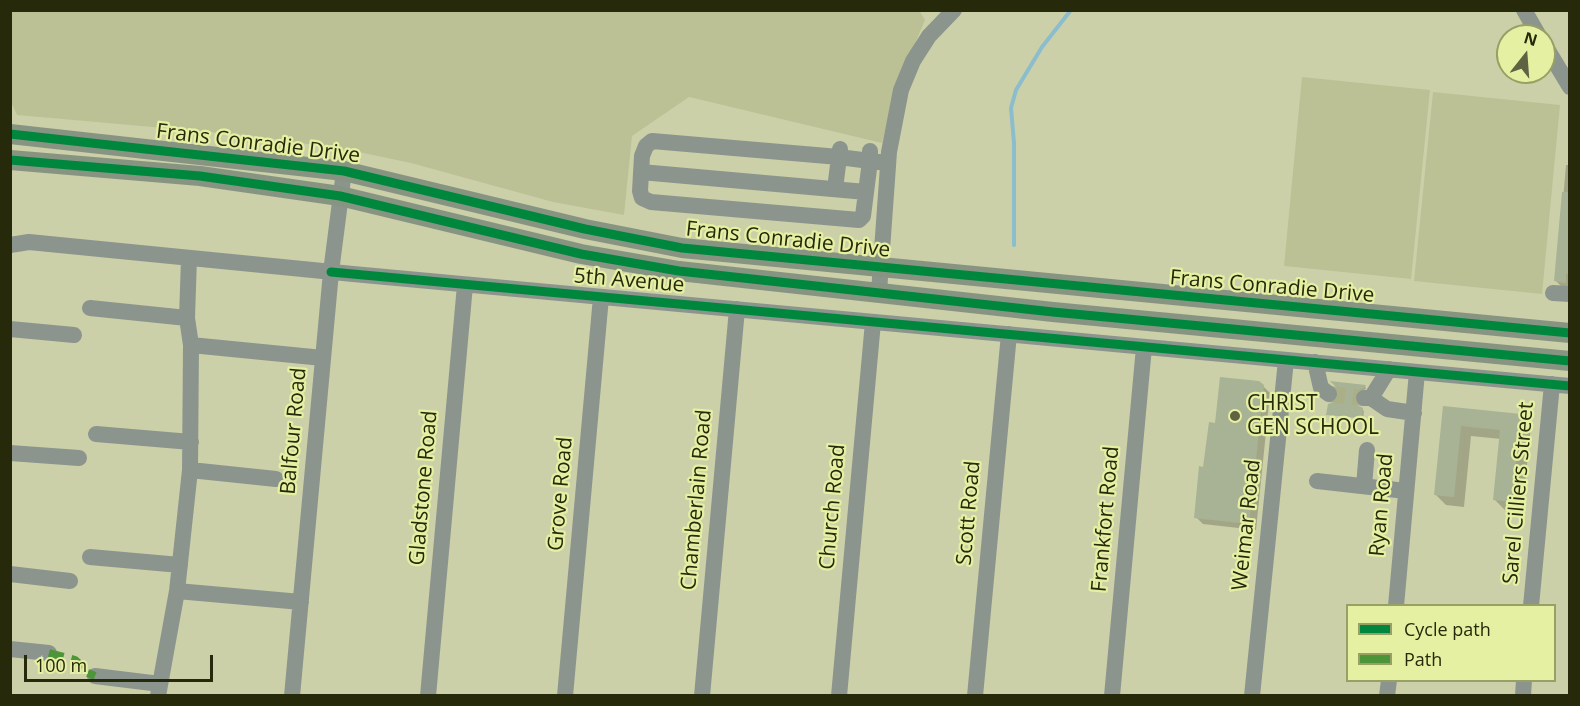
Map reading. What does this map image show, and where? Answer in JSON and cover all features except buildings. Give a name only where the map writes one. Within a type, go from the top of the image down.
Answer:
[{"type":"main road","name":"Frans Conradie Drive","points":[[10,134],[344,171],[585,230],[682,248],[1569,333]]},
{"type":"main road","name":"Frans Conradie Drive","points":[[10,160],[200,176],[340,196],[581,254],[679,271],[1053,312],[1569,361]]},
{"type":"street","points":[[879,292],[888,157],[901,90],[913,61],[929,36],[954,10]]},
{"type":"street","points":[[1524,10],[1532,24]]},
{"type":"street","points":[[1556,63],[1569,84]]},
{"type":"street","points":[[870,156],[863,216],[860,220],[647,201],[642,198],[640,191],[646,146],[652,141],[840,157],[870,156],[888,157]]},
{"type":"street","points":[[835,189],[840,157]]},
{"type":"street","name":"Balfour Road","points":[[292,696],[331,272],[344,171]]},
{"type":"street","points":[[641,172],[866,192]]},
{"type":"street","name":"5th Avenue","points":[[10,245],[29,242],[465,285],[1569,386]]},
{"type":"street","points":[[95,676],[159,690],[177,591],[191,442],[189,258]]},
{"type":"street","name":"Gladstone Road","points":[[428,696],[465,285]]},
{"type":"street","name":"Grove Road","points":[[565,696],[601,297]]},
{"type":"street","points":[[90,308],[188,318]]},
{"type":"street","name":"Chamberlain Road","points":[[702,696],[737,309]]},
{"type":"street","name":"Church Road","points":[[839,696],[873,322]]},
{"type":"street","points":[[10,329],[74,335]]},
{"type":"street","name":"Scott Road","points":[[975,696],[1009,334]]},
{"type":"street","points":[[191,345],[323,358]]},
{"type":"street","name":"Frankfort Road","points":[[1112,696],[1144,347]]},
{"type":"street","name":"Weimar Road","points":[[1252,696],[1286,360]]},
{"type":"street","points":[[1316,362],[1321,388],[1329,394]]},
{"type":"street","points":[[1389,369],[1368,398],[1388,409],[1413,413]]},
{"type":"street","name":"Ryan Road","points":[[1396,604],[1417,372]]},
{"type":"street","name":"Sarel Cilliers Street","points":[[1531,604],[1552,384]]},
{"type":"street","points":[[96,434],[191,442]]},
{"type":"street","points":[[1364,486],[1367,450]]},
{"type":"street","points":[[10,453],[79,458]]},
{"type":"street","points":[[189,470],[276,479]]},
{"type":"street","points":[[1317,481],[1406,490]]},
{"type":"street","points":[[90,557],[180,565]]},
{"type":"street","points":[[10,574],[70,580]]},
{"type":"street","points":[[177,591],[301,602]]},
{"type":"street","points":[[10,649],[49,653]]},
{"type":"green space","points":[[919,10],[925,20],[896,88],[882,143],[689,97],[632,136],[624,215],[553,202],[411,163],[354,151],[254,136],[17,115],[11,102],[10,11]]},
{"type":"green space","points":[[1302,77],[1430,90],[1411,279],[1284,266]]},
{"type":"green space","points":[[1433,92],[1560,105],[1542,294],[1414,281]]},
{"type":"waterway","points":[[1014,245],[1014,143],[1011,108],[1016,90],[1042,47],[1071,10]]},
{"type":"tunnel","points":[[1329,394],[1364,398]]},
{"type":"marked path","points":[[49,653],[75,660],[85,672],[95,676]]},
{"type":"cycle path","points":[[10,134],[344,171],[585,229],[682,248],[1570,333]]},
{"type":"cycle path","points":[[10,160],[200,176],[340,196],[581,254],[679,271],[1053,312],[1570,361]]},
{"type":"cycle path","points":[[331,272],[1570,386]]},
{"type":"place","name":"CHRIST GEN SCHOOL","points":[[1235,416]]}]
